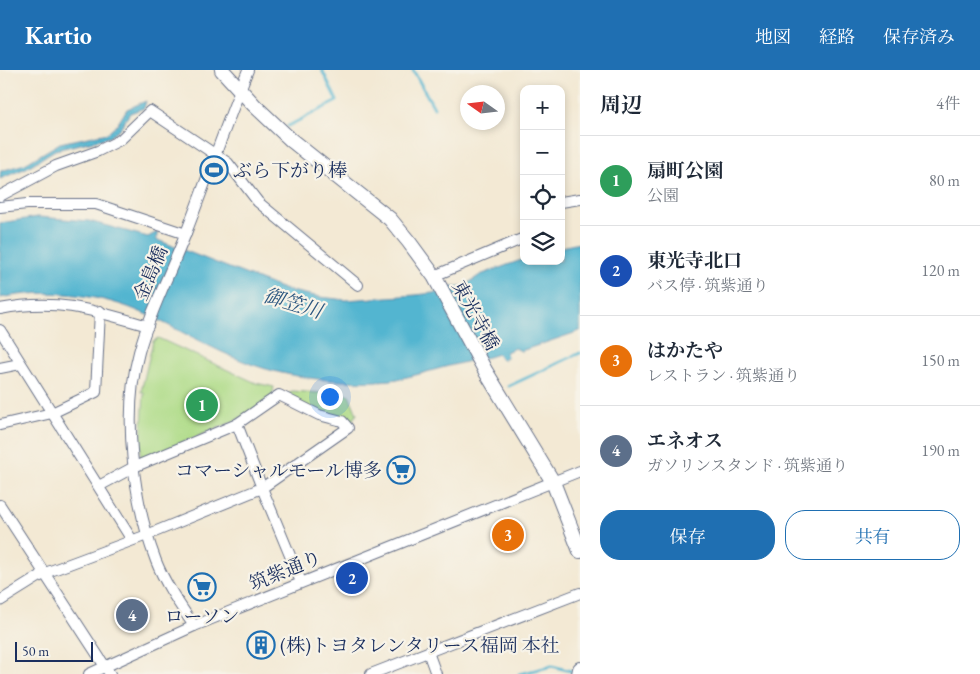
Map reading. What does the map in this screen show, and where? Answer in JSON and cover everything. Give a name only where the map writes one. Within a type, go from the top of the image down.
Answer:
[{"type":"main road","name":"東光寺橋","points":[[222,70],[291,140],[390,219],[434,276],[486,372],[553,482],[580,548]]},
{"type":"street","name":"金島橋","points":[[194,626],[172,592],[156,562],[147,535],[131,442],[131,400],[137,361],[148,326],[186,234],[248,70]]},
{"type":"street","points":[[0,196],[56,166],[98,151],[120,140],[150,111],[228,164],[258,202],[358,285]]},
{"type":"street","points":[[565,201],[580,199]]},
{"type":"street","points":[[0,206],[96,204],[186,234]]},
{"type":"street","points":[[434,276],[520,240]]},
{"type":"street","points":[[0,309],[15,306],[58,305],[82,307],[148,326]]},
{"type":"street","points":[[0,425],[52,413],[96,392],[100,311]]},
{"type":"street","points":[[0,330],[132,540]]},
{"type":"street","points":[[0,368],[20,364]]},
{"type":"street","points":[[0,601],[45,573],[147,535],[262,488],[348,428],[342,421],[320,415],[279,396],[238,424],[134,467],[99,486]]},
{"type":"street","points":[[238,424],[301,582]]},
{"type":"street","name":"筑紫通り","points":[[89,674],[107,670],[194,626],[580,471]]},
{"type":"street","points":[[0,505],[107,670]]},
{"type":"street","points":[[371,674],[580,593]]},
{"type":"street","points":[[428,652],[436,674]]},
{"type":"green space","points":[[158,338],[256,383],[274,387],[272,397],[235,421],[140,460],[144,392],[141,392],[153,341]]},
{"type":"green space","points":[[292,391],[349,395],[357,414],[351,422],[325,415],[286,396]]},
{"type":"water","points":[[146,101],[144,108],[130,113],[120,128],[110,137],[55,150],[26,168],[0,179],[1,171],[25,164],[60,143],[108,133],[117,125],[127,109]]},
{"type":"water","name":"御笠川","points":[[38,217],[89,221],[148,237],[157,232],[158,237],[155,239],[286,290],[346,300],[433,293],[451,287],[464,286],[480,275],[520,260],[520,265],[565,265],[565,246],[580,243],[580,331],[521,351],[515,348],[506,352],[507,357],[502,360],[498,354],[391,380],[344,381],[281,373],[235,358],[145,314],[111,302],[55,293],[36,293],[0,298],[0,223]]},
{"type":"waterway","points":[[288,126],[337,101],[322,70]]},
{"type":"waterway","points":[[413,70],[434,108]]},
{"type":"waterway","points":[[509,386],[580,353]]},
{"type":"waterway","points":[[519,674],[552,666],[575,672]]},
{"type":"place","name":"ぶら下がり棒","points":[[214,170]]},
{"type":"place","name":"扇町公園","points":[[202,405]]},
{"type":"place","name":"コマーシャルモール博多","points":[[401,470]]},
{"type":"place","name":"はかたや","points":[[508,535]]},
{"type":"place","name":"東光寺北口","points":[[352,578]]},
{"type":"place","name":"ローソン","points":[[202,587]]},
{"type":"place","name":"エネオス","points":[[132,615]]},
{"type":"place","name":"(株)トヨタレンタリース福岡 本社","points":[[261,645]]}]
